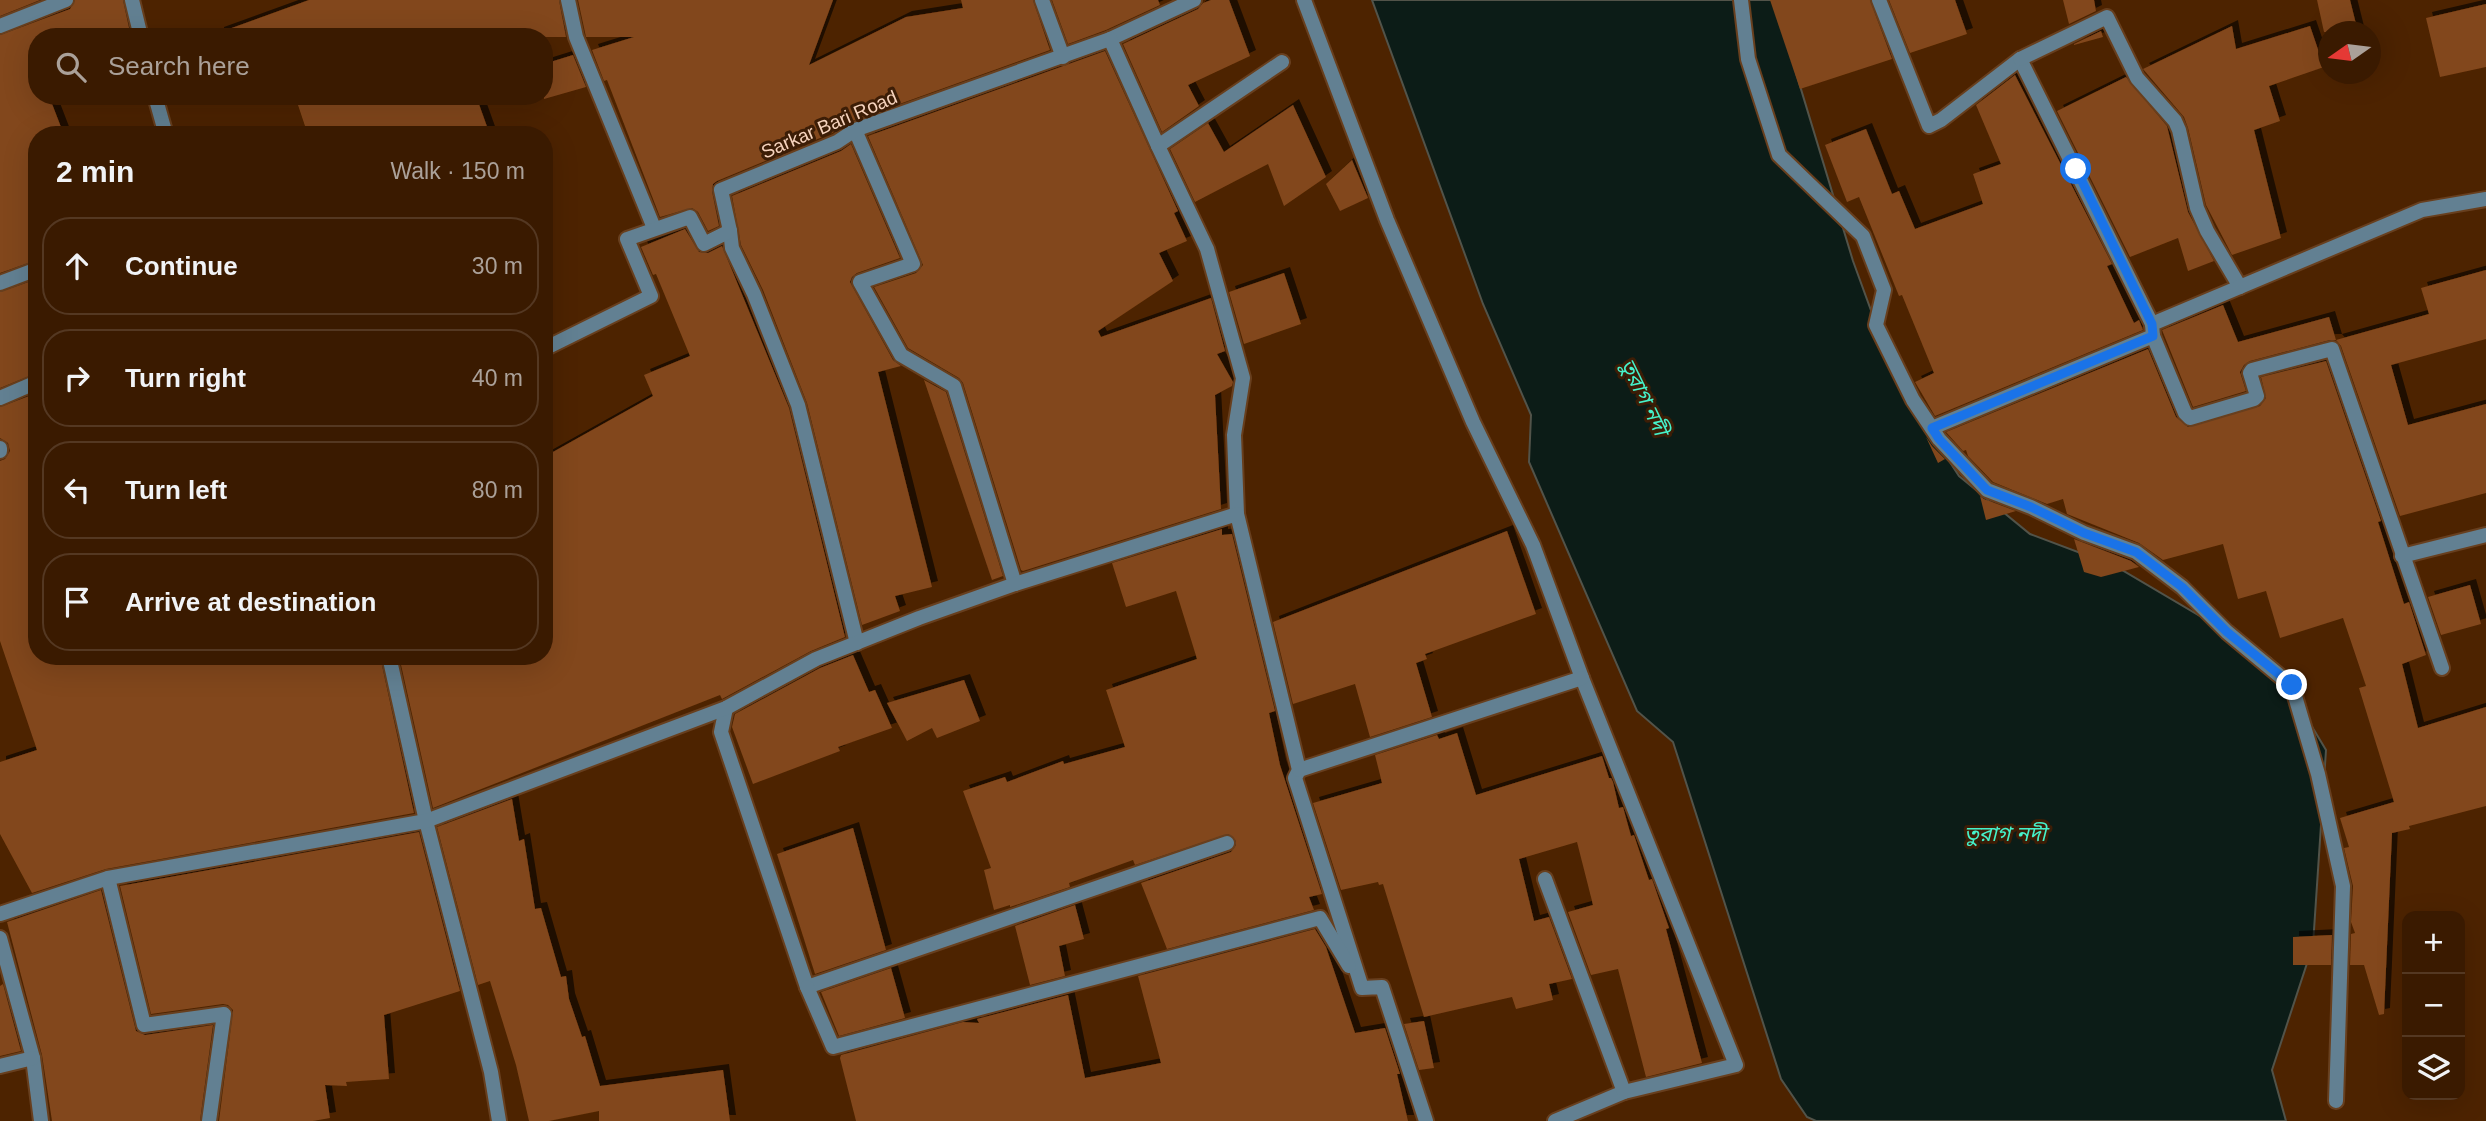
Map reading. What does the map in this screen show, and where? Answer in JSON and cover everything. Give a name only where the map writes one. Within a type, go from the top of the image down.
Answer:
[{"type":"street","points":[[0,26],[66,0]]},
{"type":"street","points":[[132,0],[139,28]]},
{"type":"street","points":[[568,0],[576,37],[653,228]]},
{"type":"street","points":[[1042,0],[1063,57]]},
{"type":"street","name":"Sarkar Bari Road","points":[[730,231],[721,190],[837,142],[855,130],[1110,39],[1194,0]]},
{"type":"street","points":[[1304,0],[1387,220],[1473,422],[1533,545],[1582,678],[1736,1065],[1624,1092],[1555,1121]]},
{"type":"street","points":[[1741,0],[1748,60],[1779,155],[1863,236],[1884,290],[1877,325],[1913,400],[1939,439],[1987,490],[2031,507],[2084,533],[2136,552],[2182,587],[2227,632],[2292,685],[2318,774],[2343,886],[2336,1101]]},
{"type":"street","points":[[1879,0],[1929,126],[1941,120],[2020,60],[2107,17],[2137,78],[2175,121],[2197,208],[2207,231],[2240,287]]},
{"type":"street","points":[[1110,39],[1207,249],[1242,378],[1234,435],[1237,514],[1299,771]]},
{"type":"street","points":[[2020,60],[2152,330],[2185,413],[2190,418],[2254,399],[2257,396],[2250,373],[2252,370],[2332,349],[2442,668]]},
{"type":"street","points":[[1158,146],[1282,62]]},
{"type":"street","points":[[158,105],[163,126]]},
{"type":"street","points":[[855,130],[913,264],[860,282],[901,355],[954,386],[1016,584]]},
{"type":"street","points":[[1932,428],[2152,330],[2240,287],[2422,210],[2486,199]]},
{"type":"street","points":[[553,345],[651,296],[626,239],[690,217],[704,244],[730,231],[732,248],[754,294],[798,405],[857,643]]},
{"type":"street","points":[[0,283],[28,272]]},
{"type":"street","points":[[0,398],[28,386]]},
{"type":"street","points":[[0,914],[108,878],[426,821],[726,708],[817,659],[857,643],[1016,584],[1237,514]]},
{"type":"street","points":[[2402,556],[2486,535]]},
{"type":"street","points":[[391,665],[426,821],[491,1072],[499,1121]]},
{"type":"street","points":[[1362,988],[1295,778],[1299,771],[1582,678]]},
{"type":"street","points":[[726,708],[721,732],[807,987],[833,1047],[1320,918],[1362,988]]},
{"type":"street","points":[[807,987],[1227,843]]},
{"type":"street","points":[[108,878],[144,1024],[224,1014],[209,1121]]},
{"type":"street","points":[[1545,879],[1624,1092]]},
{"type":"street","points":[[0,939],[33,1058],[38,1120]]},
{"type":"street","points":[[1362,988],[1382,987],[1426,1121]]},
{"type":"street","points":[[0,1066],[33,1058]]},
{"type":"water","name":"তুরাগ নদী","points":[[1372,0],[1774,0],[1853,261],[1896,379],[1959,476],[2030,534],[2115,566],[2271,658],[2326,750],[2313,945],[2272,1070],[2286,1121],[1816,1121],[1807,1117],[1781,1079],[1673,742],[1637,711],[1529,462],[1531,415],[1483,304]]},
{"type":"building","points":[[0,0],[40,0],[0,16]]},
{"type":"building","points":[[75,0],[123,0],[129,28],[28,28],[28,105],[52,105],[61,126],[28,126],[28,263],[0,273],[0,35],[70,9]]},
{"type":"building","points":[[309,0],[559,0],[566,37],[553,37],[553,28],[232,28]]},
{"type":"building","points":[[578,0],[833,0],[809,65],[906,17],[963,8],[961,0],[1033,0],[1050,50],[852,121],[832,133],[717,181],[713,184],[712,191],[719,226],[708,231],[698,212],[692,208],[660,217],[607,80],[604,81],[592,50],[634,37],[586,37]]},
{"type":"building","points":[[1052,0],[1158,0],[1160,5],[1068,44]]},
{"type":"building","points":[[1211,0],[1229,0],[1250,56],[1188,85],[1199,106],[1162,132],[1123,44],[1198,9]]},
{"type":"building","points":[[1770,0],[1870,0],[1892,59],[1800,89]]},
{"type":"building","points":[[1889,0],[1955,0],[1967,34],[1910,53]]},
{"type":"building","points":[[2063,0],[2094,0],[2096,11],[2069,24]]},
{"type":"building","points":[[2317,0],[2350,0],[2355,21],[2322,21]]},
{"type":"building","points":[[2486,4],[2486,67],[2440,77],[2426,18]]},
{"type":"building","points":[[2232,26],[2236,49],[2310,26],[2318,49],[2318,69],[2269,86],[2280,121],[2254,130],[2281,238],[2232,255],[2206,205],[2184,117],[2143,69]]},
{"type":"building","points":[[2101,31],[2103,37],[2074,45],[2074,44]]},
{"type":"building","points":[[1105,51],[1178,211],[1174,213],[1187,241],[1159,253],[1173,281],[1098,331],[1101,337],[1211,298],[1225,351],[1217,354],[1233,382],[1232,386],[1215,395],[1221,509],[1023,571],[963,383],[908,348],[874,287],[916,273],[923,265],[868,136]]},
{"type":"building","points":[[573,55],[586,87],[553,96],[553,61]]},
{"type":"building","points":[[2015,75],[2112,264],[2107,266],[2134,323],[2139,320],[2143,330],[1935,416],[1915,382],[1934,373],[1859,197],[1847,202],[1825,145],[1866,129],[1892,194],[1899,191],[1915,229],[1983,204],[1973,174],[2001,164],[1976,105]]},
{"type":"building","points":[[2126,77],[2167,126],[2188,212],[2214,261],[2188,271],[2178,238],[2130,257],[2057,111]]},
{"type":"building","points":[[298,105],[479,105],[487,126],[305,126]]},
{"type":"building","points":[[1293,105],[1326,177],[1284,206],[1268,164],[1195,202],[1170,149],[1208,123],[1224,152]]},
{"type":"building","points":[[851,144],[900,258],[857,273],[850,282],[893,360],[901,366],[878,372],[932,587],[895,596],[900,611],[862,625],[807,403],[763,290],[741,245],[732,196],[841,151]]},
{"type":"building","points":[[1352,160],[1368,198],[1340,211],[1326,184]]},
{"type":"building","points":[[685,229],[699,252],[708,253],[722,246],[789,408],[845,637],[811,651],[722,699],[720,695],[433,808],[401,665],[553,665],[553,452],[653,396],[644,375],[690,356],[656,274],[653,275],[641,247]]},
{"type":"building","points":[[2486,270],[2486,339],[2391,365],[2408,425],[2486,404],[2486,493],[2400,516],[2341,346],[2336,340],[2429,314],[2421,288]]},
{"type":"building","points":[[1284,273],[1301,324],[1244,344],[1229,292]]},
{"type":"building","points":[[28,282],[28,377],[0,388],[0,292]]},
{"type":"building","points":[[2223,305],[2238,342],[2329,317],[2336,340],[2250,361],[2240,372],[2246,391],[2193,407],[2162,330]]},
{"type":"building","points":[[2148,349],[2176,417],[2188,427],[2260,406],[2266,398],[2261,377],[2326,361],[2381,521],[2378,522],[2404,604],[2409,602],[2426,655],[2402,664],[2418,728],[2486,707],[2486,806],[2392,833],[2384,1014],[2379,1015],[2364,965],[2350,965],[2351,934],[2355,933],[2351,922],[2353,886],[2344,848],[2349,847],[2340,818],[2394,802],[2359,688],[2366,686],[2343,618],[2280,638],[2266,591],[2238,599],[2223,544],[2163,560],[2139,543],[2067,514],[2063,499],[2047,504],[1993,482],[1968,456],[1966,450],[1963,451],[1946,432]]},
{"type":"building","points":[[924,380],[946,392],[1003,576],[992,580]]},
{"type":"building","points":[[28,396],[28,665],[382,665],[414,813],[106,869],[32,893],[0,834],[0,762],[37,750],[0,641],[0,461],[5,459],[10,451],[8,443],[0,438],[0,407]]},
{"type":"building","points":[[1926,437],[1932,446],[1945,459],[1938,463]]},
{"type":"building","points":[[1980,496],[1984,499],[2016,511],[1986,520]]},
{"type":"building","points":[[1222,529],[1222,535],[1232,534],[1275,711],[1269,713],[1280,765],[1322,894],[1309,897],[1314,910],[1167,949],[1141,883],[1231,852],[1236,841],[1228,834],[1135,865],[1133,860],[1069,883],[1070,887],[994,910],[984,870],[991,868],[963,791],[1005,777],[1007,782],[1063,761],[1064,764],[1125,747],[1106,690],[1197,659],[1176,591],[1126,607],[1112,563]]},
{"type":"building","points":[[1507,531],[1536,614],[1425,654],[1427,659],[1416,663],[1432,717],[1370,737],[1355,684],[1293,704],[1273,622]]},
{"type":"building","points":[[2074,539],[2131,561],[2139,567],[2101,577],[2084,572]]},
{"type":"building","points":[[2470,585],[2481,624],[2441,635],[2428,597]]},
{"type":"building","points":[[853,655],[869,692],[875,690],[892,728],[838,747],[840,751],[753,784],[732,727],[735,714],[820,668]]},
{"type":"building","points":[[964,680],[980,721],[937,738],[932,728],[907,741],[887,703]]},
{"type":"building","points":[[1457,733],[1476,795],[1602,756],[1609,778],[1613,782],[1619,808],[1623,807],[1631,836],[1634,835],[1669,928],[1666,929],[1702,1063],[1646,1077],[1618,969],[1591,975],[1568,912],[1593,905],[1577,842],[1519,859],[1534,921],[1549,917],[1572,979],[1549,984],[1553,1000],[1516,1009],[1512,997],[1424,1017],[1383,884],[1379,885],[1378,882],[1341,890],[1313,803],[1382,783],[1375,755],[1437,735],[1439,739]]},
{"type":"building","points":[[512,799],[519,841],[524,839],[535,909],[541,908],[561,977],[566,976],[569,999],[582,1037],[585,1036],[600,1086],[723,1070],[730,1121],[599,1121],[599,1111],[549,1121],[529,1121],[516,1065],[490,981],[478,985],[437,827]]},
{"type":"building","points":[[853,828],[886,950],[815,974],[777,854]]},
{"type":"building","points":[[419,832],[460,991],[384,1015],[389,1079],[346,1082],[347,1086],[325,1085],[330,1118],[313,1121],[219,1121],[233,1010],[223,1004],[151,1014],[120,886]]},
{"type":"building","points":[[101,890],[136,1031],[145,1035],[213,1025],[200,1121],[52,1121],[42,1055],[7,922]]},
{"type":"building","points":[[1075,905],[1084,939],[1059,946],[1065,976],[1030,985],[1015,926]]},
{"type":"building","points":[[1315,929],[1326,947],[1355,1033],[1385,1028],[1400,1074],[1397,1074],[1408,1121],[856,1121],[841,1055],[963,1022],[979,1023],[977,1019],[1068,995],[1085,1078],[1161,1063],[1138,976]]},
{"type":"building","points":[[2332,935],[2331,965],[2293,965],[2293,937]]},
{"type":"building","points":[[891,968],[905,1018],[839,1036],[821,992]]},
{"type":"building","points":[[3,984],[21,1051],[0,1056],[0,986]]},
{"type":"building","points":[[1424,1021],[1434,1068],[1419,1070],[1404,1024]]},
{"type":"route","points":[[2076,169],[2152,324],[2153,336],[1932,428],[1987,490],[2031,507],[2084,533],[2136,552],[2182,587],[2227,632],[2292,685]]}]
